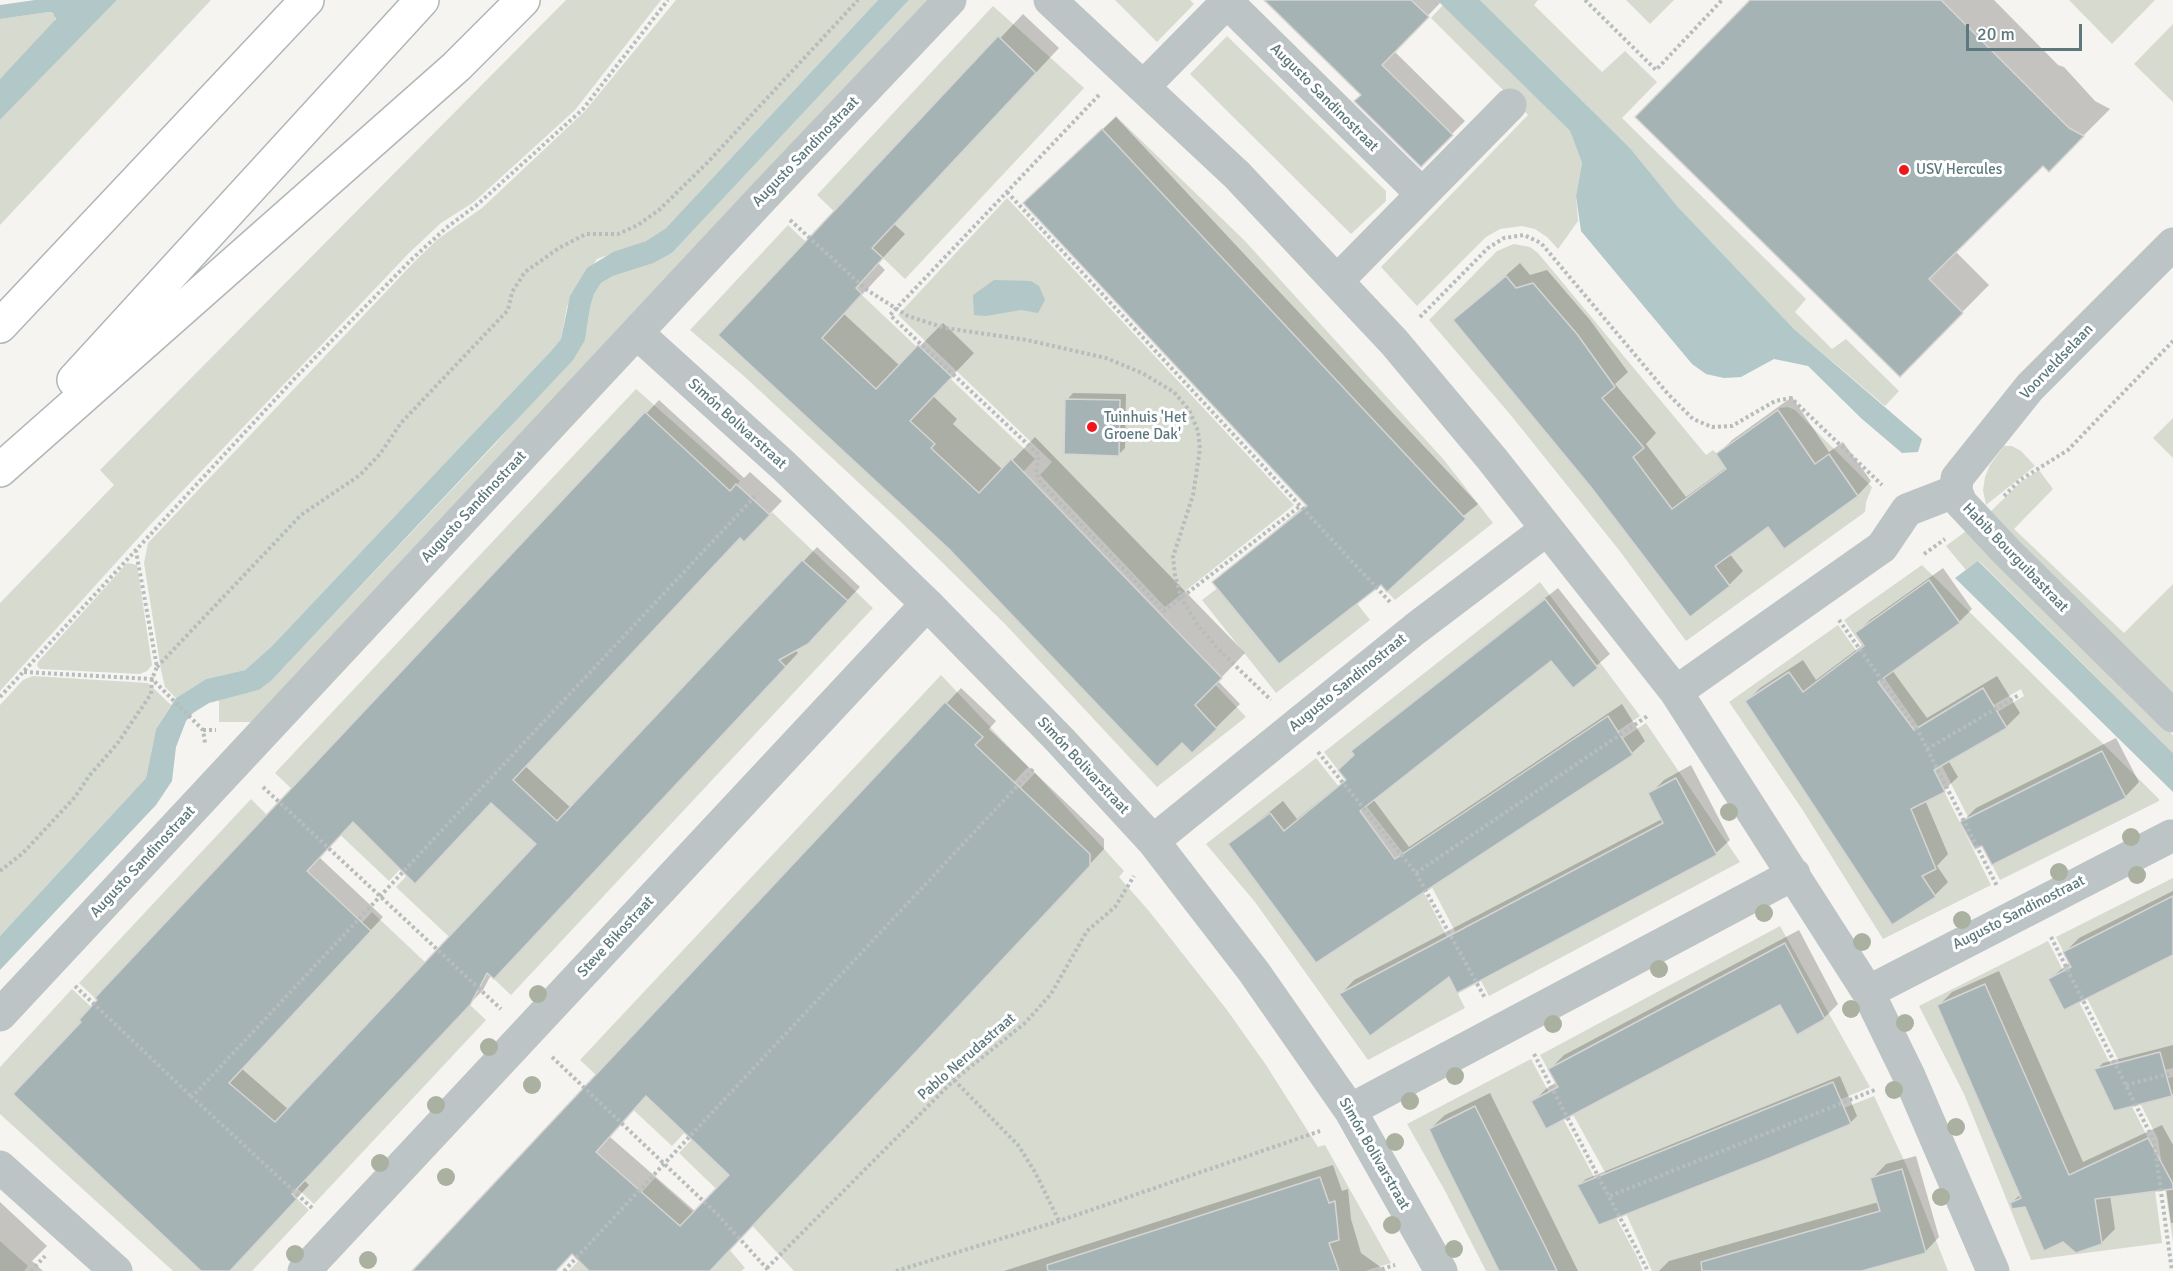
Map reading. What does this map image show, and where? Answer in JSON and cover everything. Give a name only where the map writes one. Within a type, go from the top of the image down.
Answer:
[{"type":"highway","points":[[0,326],[307,0]]},
{"type":"highway","points":[[0,461],[422,0]]},
{"type":"highway","points":[[0,470],[456,67],[523,0]]},
{"type":"street","name":"Augusto Sandinostraat","points":[[0,1015],[764,196],[950,0]]},
{"type":"street","points":[[1050,0],[1237,175],[1394,342],[1547,529],[1676,692],[1868,992],[1909,1076],[1993,1271]]},
{"type":"street","name":"Augusto Sandinostraat","points":[[1144,86],[1228,1],[1422,194]]},
{"type":"street","points":[[1337,280],[1510,105]]},
{"type":"street","name":"Voorveldselaan","points":[[1956,491],[1957,478],[2030,387],[2173,244]]},
{"type":"street","name":"Simón Bolivarstraat","points":[[637,333],[783,466],[927,604],[1060,740],[1153,841],[1254,972],[1350,1110],[1441,1271]]},
{"type":"street","name":"Habib Bourguibastraat","points":[[1907,510],[1956,491],[1961,503],[1974,517],[2173,716]]},
{"type":"street","points":[[1676,692],[1882,547],[1907,510]]},
{"type":"street","name":"Augusto Sandinostraat","points":[[1153,841],[1415,629],[1547,529]]},
{"type":"street","name":"Steve Bikostraat","points":[[304,1271],[927,604]]},
{"type":"street","name":"Augusto Sandinostraat","points":[[1868,992],[2170,836]]},
{"type":"street","points":[[1350,1110],[1794,874]]},
{"type":"street","points":[[0,1167],[116,1271]]},
{"type":"path","points":[[0,698],[296,376],[412,259],[446,228],[478,204],[583,109],[668,0]]},
{"type":"path","points":[[0,871],[23,853],[75,797],[88,776],[117,744],[151,694],[152,679],[158,667],[301,515],[360,475],[401,423],[508,310],[513,292],[525,272],[559,248],[586,234],[618,234],[638,225],[659,210],[707,163],[858,0]]},
{"type":"path","points":[[1585,0],[1656,70],[1722,0]]},
{"type":"path","points":[[1144,86],[1125,89],[1112,101],[1102,92],[890,315],[1039,455],[1036,472],[1041,483],[1164,611],[1300,506]]},
{"type":"path","points":[[1007,192],[1415,629]]},
{"type":"path","points":[[764,196],[867,290],[895,310],[945,328],[1027,339],[1106,358],[1142,373],[1174,392],[1189,410],[1198,431],[1200,449],[1193,495],[1173,557],[1181,598],[1199,627],[1296,724],[1416,873],[1488,1005],[1503,998],[1611,1196],[1648,1271]]},
{"type":"path","points":[[1394,342],[1488,248],[1504,238],[1524,235],[1541,243],[1668,394],[1693,419],[1712,427],[1732,426],[1774,401],[1791,398],[1907,510]]},
{"type":"path","points":[[1974,517],[2003,498],[2020,480],[2068,450],[2173,341]]},
{"type":"path","points":[[192,1097],[783,466]]},
{"type":"path","points":[[136,550],[158,667]]},
{"type":"path","points":[[1818,592],[1918,731],[2127,1085],[2154,1141],[2172,1271]]},
{"type":"path","points":[[23,672],[152,679],[203,730]]},
{"type":"path","points":[[1416,873],[1650,714],[1676,692]]},
{"type":"path","points":[[1927,749],[2019,695]]},
{"type":"path","points":[[564,1271],[1060,740]]},
{"type":"path","name":"Pablo Nerudastraat","points":[[767,1268],[954,1080],[1025,1023],[1051,994],[1087,931],[1115,907],[1153,841]]},
{"type":"path","points":[[50,963],[339,1233]]},
{"type":"path","points":[[2127,1085],[2173,1073]]},
{"type":"path","points":[[1611,1196],[1909,1076]]},
{"type":"path","points":[[954,1080],[1018,1145],[1035,1172],[1059,1221]]},
{"type":"path","points":[[896,1271],[1059,1221],[1315,1134],[1350,1110]]},
{"type":"shaded area","points":[[35,0],[117,0],[0,120],[0,79],[56,19],[53,13],[49,12],[0,19],[0,5]]},
{"type":"shaded area","points":[[117,0],[211,0],[0,225],[0,120]]},
{"type":"shaded area","points":[[566,0],[661,0],[575,110],[474,202],[441,223],[409,253],[150,525],[0,691],[0,603],[114,485],[100,470]]},
{"type":"shaded area","points":[[676,0],[878,0],[666,228],[646,241],[597,259],[567,306],[561,339],[551,351],[271,647],[245,670],[206,679],[176,698],[165,687],[161,670],[144,563],[148,543],[416,260],[438,239],[482,208],[585,111]]},
{"type":"shaded area","points":[[878,0],[909,0],[672,253],[654,263],[613,276],[601,283],[594,294],[590,308],[585,340],[573,360],[271,681],[259,690],[209,703],[193,713],[186,721],[176,747],[172,781],[156,805],[0,970],[0,936],[146,778],[156,729],[176,698],[206,679],[245,670],[271,647],[551,351],[561,339],[570,296],[587,268],[613,252],[646,241],[666,228]]},
{"type":"shaded area","points":[[909,0],[935,0],[253,726],[250,722],[219,722],[219,700],[259,690],[271,681],[496,443],[585,340],[590,308],[594,294],[601,283],[613,276],[654,263],[672,253]]},
{"type":"shaded area","points":[[1115,0],[1190,0],[1194,4],[1157,42]]},
{"type":"shaded area","points":[[1437,0],[1480,0],[1630,148],[1678,207],[1794,329],[1922,439],[1918,452],[1902,453],[1862,419],[1808,366],[1774,359],[1741,377],[1724,378],[1706,374],[1692,364],[1581,231],[1576,196],[1582,163],[1570,131]]},
{"type":"shaded area","points":[[1480,0],[1538,0],[1534,5],[1602,72],[1625,51],[1657,82],[1622,118],[1806,299],[1795,312],[1832,349],[1846,339],[1899,391],[1885,406],[1794,329],[1678,207],[1630,148]]},
{"type":"shaded area","points":[[1626,0],[1674,0],[1650,24]]},
{"type":"shaded area","points":[[2069,0],[2155,0],[2112,44]]},
{"type":"shaded area","points":[[1443,5],[1570,131],[1582,163],[1576,196],[1578,221],[1558,249],[1547,237],[1535,229],[1522,226],[1500,229],[1486,237],[1417,306],[1381,267],[1528,115],[1431,18]]},
{"type":"shaded area","points":[[993,6],[1084,88],[905,279],[817,195]]},
{"type":"shaded area","points":[[49,12],[56,15],[54,24],[0,79],[0,19]]},
{"type":"shaded area","points":[[2173,24],[2173,102],[2134,64]]},
{"type":"shaded area","points":[[1227,36],[1386,191],[1386,201],[1351,234],[1190,74]]},
{"type":"shaded area","points":[[1116,116],[1245,241],[1444,460],[1493,523],[1395,600],[1144,332],[1030,197]]},
{"type":"shaded area","points":[[1007,198],[1294,505],[1165,607],[1040,475],[1052,462],[898,315]]},
{"type":"shaded area","points":[[788,225],[1035,459],[1023,472],[1024,484],[1246,717],[1157,787],[1006,625],[901,522],[745,377],[690,330]]},
{"type":"shaded area","points":[[1514,244],[1530,247],[1538,253],[1706,455],[1713,450],[1716,453],[1780,408],[1788,407],[1795,410],[1872,487],[1865,512],[1686,641],[1619,550],[1509,413],[1429,320],[1497,251]]},
{"type":"shaded area","points":[[994,280],[1031,281],[1039,286],[1045,300],[1038,313],[1021,310],[986,316],[974,315],[973,295]]},
{"type":"shaded area","points":[[636,389],[740,481],[711,511],[724,524],[389,881],[275,773]]},
{"type":"shaded area","points":[[2173,418],[2173,458],[2153,438]]},
{"type":"shaded area","points":[[2004,446],[2012,446],[2021,451],[2035,466],[1986,505],[1983,490],[1985,477],[1990,465]]},
{"type":"shaded area","points":[[2039,470],[2053,489],[2014,529],[2124,633],[2173,584],[2173,694],[1990,512],[2021,482]]},
{"type":"shaded area","points":[[772,512],[873,608],[511,995],[396,887],[731,530],[744,542]]},
{"type":"shaded area","points":[[1297,527],[1370,620],[1276,693],[1202,600]]},
{"type":"shaded area","points":[[1966,531],[2173,735],[2173,753],[1979,561],[1966,570],[1946,546]]},
{"type":"shaded area","points":[[1978,561],[2173,753],[2173,792],[1955,578]]},
{"type":"shaded area","points":[[127,563],[137,565],[152,665],[140,674],[40,669],[37,666],[38,662]]},
{"type":"shaded area","points":[[1922,565],[2159,801],[2000,880],[1934,750],[2024,696],[2021,689],[1929,742],[1844,620]]},
{"type":"shaded area","points":[[1540,582],[1640,716],[1415,868],[1324,752]]},
{"type":"shaded area","points":[[1838,625],[1915,733],[1991,885],[1883,939],[1802,809],[1729,702]]},
{"type":"shaded area","points":[[941,675],[1028,767],[672,1146],[580,1060]]},
{"type":"shaded area","points":[[33,676],[148,683],[171,705],[156,729],[146,778],[0,936],[0,705],[23,680]]},
{"type":"shaded area","points":[[1646,723],[1740,862],[1489,996],[1424,872]]},
{"type":"shaded area","points":[[1316,758],[1426,896],[1463,968],[1449,976],[1465,1008],[1368,1060],[1255,902],[1206,844]]},
{"type":"shaded area","points":[[1035,773],[1124,871],[1119,877],[1149,911],[1227,1010],[1266,1065],[1318,1147],[1325,1145],[1391,1263],[1365,1271],[794,1271],[737,1209],[679,1153]]},
{"type":"shaded area","points":[[251,799],[267,815],[95,998],[79,983]]},
{"type":"shaded area","points":[[2173,878],[2173,1068],[2128,1079],[2056,937]]},
{"type":"shaded area","points":[[372,912],[425,962],[275,1122],[200,1097]]},
{"type":"shaded area","points":[[1780,926],[1870,1087],[1830,1104],[1606,1174],[1540,1055]]},
{"type":"shaded area","points":[[2048,941],[2148,1138],[2162,1243],[2031,1260],[1964,1094],[1919,1006]]},
{"type":"shaded area","points":[[72,989],[309,1210],[252,1271],[173,1271],[0,1114],[0,1067]]},
{"type":"shaded area","points":[[470,1005],[486,1020],[314,1204],[297,1188]]},
{"type":"shaded area","points":[[1531,1059],[1643,1271],[1486,1271],[1444,1189],[1407,1124]]},
{"type":"shaded area","points":[[2173,1077],[2173,1242],[2158,1139],[2132,1087]]},
{"type":"shaded area","points":[[1874,1096],[1908,1169],[1948,1271],[1652,1271],[1619,1198]]},
{"type":"shaded area","points":[[655,1178],[712,1229],[745,1268],[741,1271],[569,1271]]},
{"type":"shaded area","points":[[0,1241],[28,1266],[24,1271],[0,1271]]},
{"type":"building","points":[[1264,0],[1411,0],[1429,17],[1382,65],[1453,135],[1421,167],[1354,101],[1361,95]]},
{"type":"building","points":[[1750,0],[1941,0],[2069,128],[2084,136],[2049,172],[2043,166],[1929,279],[1963,313],[1900,377],[1635,117]]},
{"type":"building","points":[[998,36],[1036,73],[872,248],[883,258],[856,288],[862,294],[822,338],[876,389],[918,345],[952,377],[910,421],[935,444],[931,448],[979,493],[1011,459],[1222,678],[1195,705],[1217,729],[1192,753],[1182,743],[1157,767],[949,549],[718,335]]},
{"type":"building","points":[[1102,129],[1466,519],[1387,592],[1381,585],[1279,664],[1212,582],[1307,506],[1023,203]]},
{"type":"building","points":[[1506,276],[1516,288],[1533,283],[1577,334],[1615,387],[1602,398],[1644,448],[1633,457],[1672,509],[1726,469],[1716,454],[1778,410],[1815,464],[1829,454],[1858,496],[1784,549],[1768,527],[1715,566],[1730,586],[1690,617],[1590,486],[1453,320]]},
{"type":"building","name":"Tuinhuis 'Het Groene Dak'","points":[[1065,399],[1120,400],[1119,456],[1064,454]]},
{"type":"building","points":[[645,412],[730,491],[736,484],[770,515],[744,542],[740,538],[513,780],[557,821],[802,560],[848,601],[808,644],[779,660],[786,667],[494,979],[487,973],[470,1005],[292,1194],[297,1199],[230,1271],[201,1271],[13,1094],[81,1022],[79,1020],[97,1000],[95,998]],"holes":[[[491,803],[536,844],[275,1122],[229,1083],[371,931],[307,871],[353,822],[415,884]]]},
{"type":"building","points":[[1929,580],[1960,623],[1878,682],[1914,730],[1983,688],[2007,728],[1934,770],[1945,792],[1911,809],[1936,869],[1922,876],[1936,897],[1892,925],[1745,701],[1789,672],[1803,692],[1864,646],[1855,633]]},
{"type":"building","points":[[1545,599],[1598,668],[1573,688],[1551,661],[1360,811],[1395,859],[1608,716],[1633,755],[1316,963],[1228,844],[1270,813],[1284,831],[1346,780],[1338,770],[1354,755],[1351,751]]},
{"type":"building","points":[[945,702],[983,737],[975,745],[1090,854],[1090,866],[710,1271],[589,1271],[572,1254],[556,1271],[412,1271]],"holes":[[[646,1096],[729,1175],[680,1226],[596,1152]]]},
{"type":"building","points":[[2102,751],[2126,798],[1992,865],[1982,846],[1975,849],[1960,822]]},
{"type":"building","points":[[1676,778],[1717,855],[1457,993],[1449,977],[1370,1036],[1339,994],[1663,823],[1648,793]]},
{"type":"building","points":[[2173,896],[2173,955],[2064,1010],[2048,979],[2071,967],[2063,952]]},
{"type":"building","points":[[1785,943],[1825,1019],[1797,1035],[1780,1005],[1546,1129],[1531,1101],[1558,1087],[1548,1069]]},
{"type":"building","points":[[1985,984],[2069,1175],[2148,1138],[2173,1184],[2173,1189],[2095,1199],[2102,1244],[2076,1253],[2063,1242],[2044,1251],[2025,1207],[2012,1209],[2010,1203],[2021,1198],[1937,1005]]},
{"type":"building","points":[[2160,1052],[2172,1096],[2114,1111],[2094,1069]]},
{"type":"building","points":[[1833,1082],[1851,1124],[1767,1159],[1599,1225],[1577,1185]]},
{"type":"building","points":[[1475,1106],[1557,1271],[1499,1271],[1442,1157],[1429,1129]]},
{"type":"building","points":[[1902,1169],[1926,1253],[1862,1271],[1702,1271],[1701,1262],[1880,1211],[1870,1178]]},
{"type":"building","points":[[1320,1177],[1329,1203],[1335,1201],[1339,1240],[1329,1243],[1339,1271],[1048,1271],[1047,1265]]},
{"type":"place","name":"USV Hercules","points":[[1904,170]]},
{"type":"place","name":"Tuinhuis 'Het Groene Dak'","points":[[1092,427]]}]
